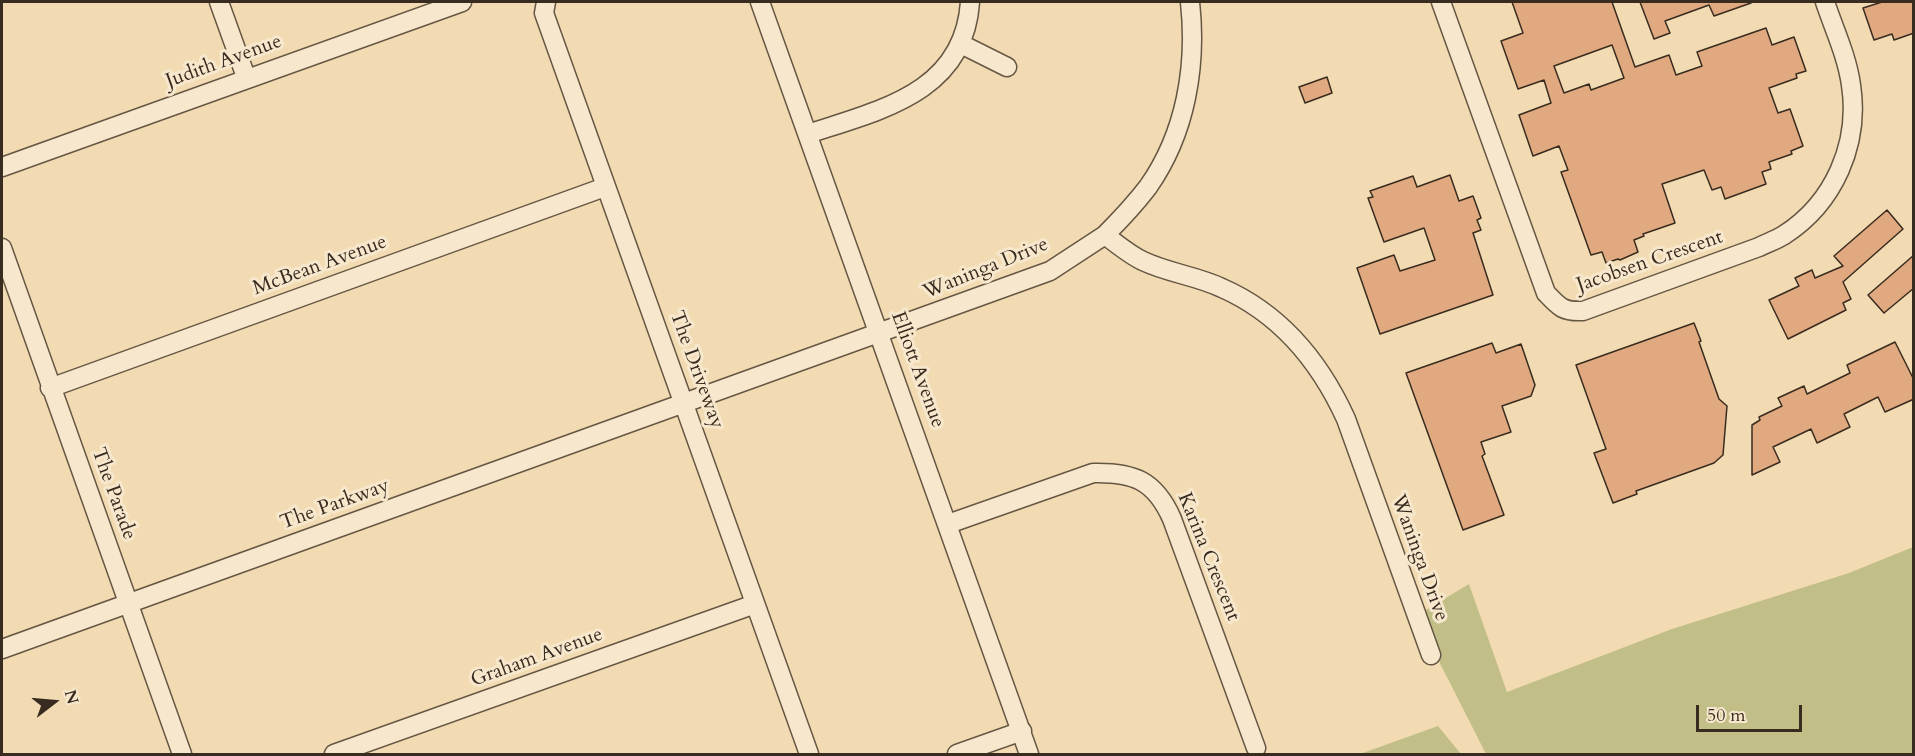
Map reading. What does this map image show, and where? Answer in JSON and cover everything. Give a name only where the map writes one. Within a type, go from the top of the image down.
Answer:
[{"type":"street","points":[[219,2],[246,77]]},
{"type":"street","name":"Judith Avenue","points":[[2,167],[246,77],[462,2]]},
{"type":"street","name":"The Driveway","points":[[546,2],[544,13],[809,754]]},
{"type":"street","name":"Elliott Avenue","points":[[760,2],[1029,754]]},
{"type":"street","points":[[808,134],[895,104],[934,78],[946,67],[961,44],[970,2]]},
{"type":"street","points":[[1105,236],[1148,185],[1162,164],[1174,138],[1188,95],[1191,72],[1193,26],[1190,2]]},
{"type":"street","name":"Jacobsen Crescent","points":[[1442,2],[1546,293],[1560,308],[1569,312],[1583,311],[1759,247],[1783,236],[1814,210],[1834,184],[1848,149],[1852,128],[1852,86],[1847,63],[1825,2]]},
{"type":"street","points":[[961,44],[1007,67]]},
{"type":"street","name":"McBean Avenue","points":[[50,388],[605,187]]},
{"type":"street","name":"Waninga Drive","points":[[684,403],[1050,271],[1105,236],[1142,261],[1222,287],[1279,323],[1310,356],[1334,393],[1346,419],[1431,655]]},
{"type":"street","name":"The Parade","points":[[2,248],[182,754]]},
{"type":"street","name":"The Parkway","points":[[2,649],[684,403]]},
{"type":"street","name":"Karina Crescent","points":[[948,524],[1093,473],[1110,472],[1128,475],[1144,482],[1165,502],[1256,748]]},
{"type":"street","name":"Graham Avenue","points":[[334,754],[755,604]]},
{"type":"street","points":[[957,754],[1022,731]]},
{"type":"shaded area","points":[[1913,547],[1913,754],[1486,754],[1416,616],[1469,584],[1507,692],[1672,629],[1849,573]]},
{"type":"shaded area","points":[[1438,726],[1461,754],[1360,754]]},
{"type":"building","points":[[1512,2],[1612,2],[1635,67],[1669,55],[1676,75],[1702,66],[1697,52],[1766,28],[1772,45],[1794,37],[1806,71],[1796,74],[1797,78],[1769,88],[1778,113],[1790,109],[1803,146],[1791,151],[1792,154],[1769,162],[1771,169],[1762,172],[1766,184],[1725,199],[1721,187],[1712,190],[1704,170],[1662,184],[1675,223],[1643,234],[1644,236],[1634,240],[1638,252],[1606,263],[1602,252],[1591,255],[1561,172],[1568,170],[1559,146],[1533,156],[1519,115],[1551,103],[1544,80],[1518,89],[1501,41],[1523,33]],"holes":[[[1612,45],[1624,78],[1591,90],[1589,84],[1564,93],[1554,66]]]},
{"type":"building","points":[[1640,2],[1751,3],[1714,16],[1709,5],[1665,21],[1670,33],[1654,39]]},
{"type":"building","points":[[1882,2],[1914,2],[1914,33],[1894,40],[1892,34],[1874,40],[1863,8]]},
{"type":"building","points":[[1327,77],[1332,93],[1305,103],[1299,87]]},
{"type":"building","points":[[1450,175],[1459,201],[1473,196],[1481,218],[1477,220],[1481,230],[1473,233],[1493,295],[1380,334],[1357,268],[1394,255],[1400,271],[1435,260],[1424,228],[1384,242],[1368,198],[1373,197],[1370,191],[1413,176],[1417,187]]},
{"type":"building","points":[[1887,210],[1903,229],[1843,282],[1851,299],[1843,303],[1846,310],[1788,339],[1769,300],[1799,286],[1795,278],[1812,270],[1815,278],[1843,266],[1834,256]]},
{"type":"building","points":[[1914,255],[1914,288],[1884,313],[1868,295]]},
{"type":"building","points":[[1694,323],[1719,399],[1727,406],[1723,455],[1714,463],[1636,491],[1637,494],[1613,503],[1594,453],[1606,449],[1576,365]]},
{"type":"building","points":[[1895,342],[1914,380],[1914,399],[1885,412],[1878,397],[1844,414],[1850,427],[1817,443],[1811,429],[1773,447],[1780,462],[1752,475],[1752,425],[1760,420],[1759,417],[1782,406],[1778,398],[1804,386],[1807,394],[1850,373],[1847,365]]},
{"type":"building","points":[[1492,343],[1496,353],[1521,344],[1535,385],[1531,396],[1502,406],[1511,432],[1481,442],[1485,454],[1482,456],[1504,515],[1463,530],[1406,373]]}]
